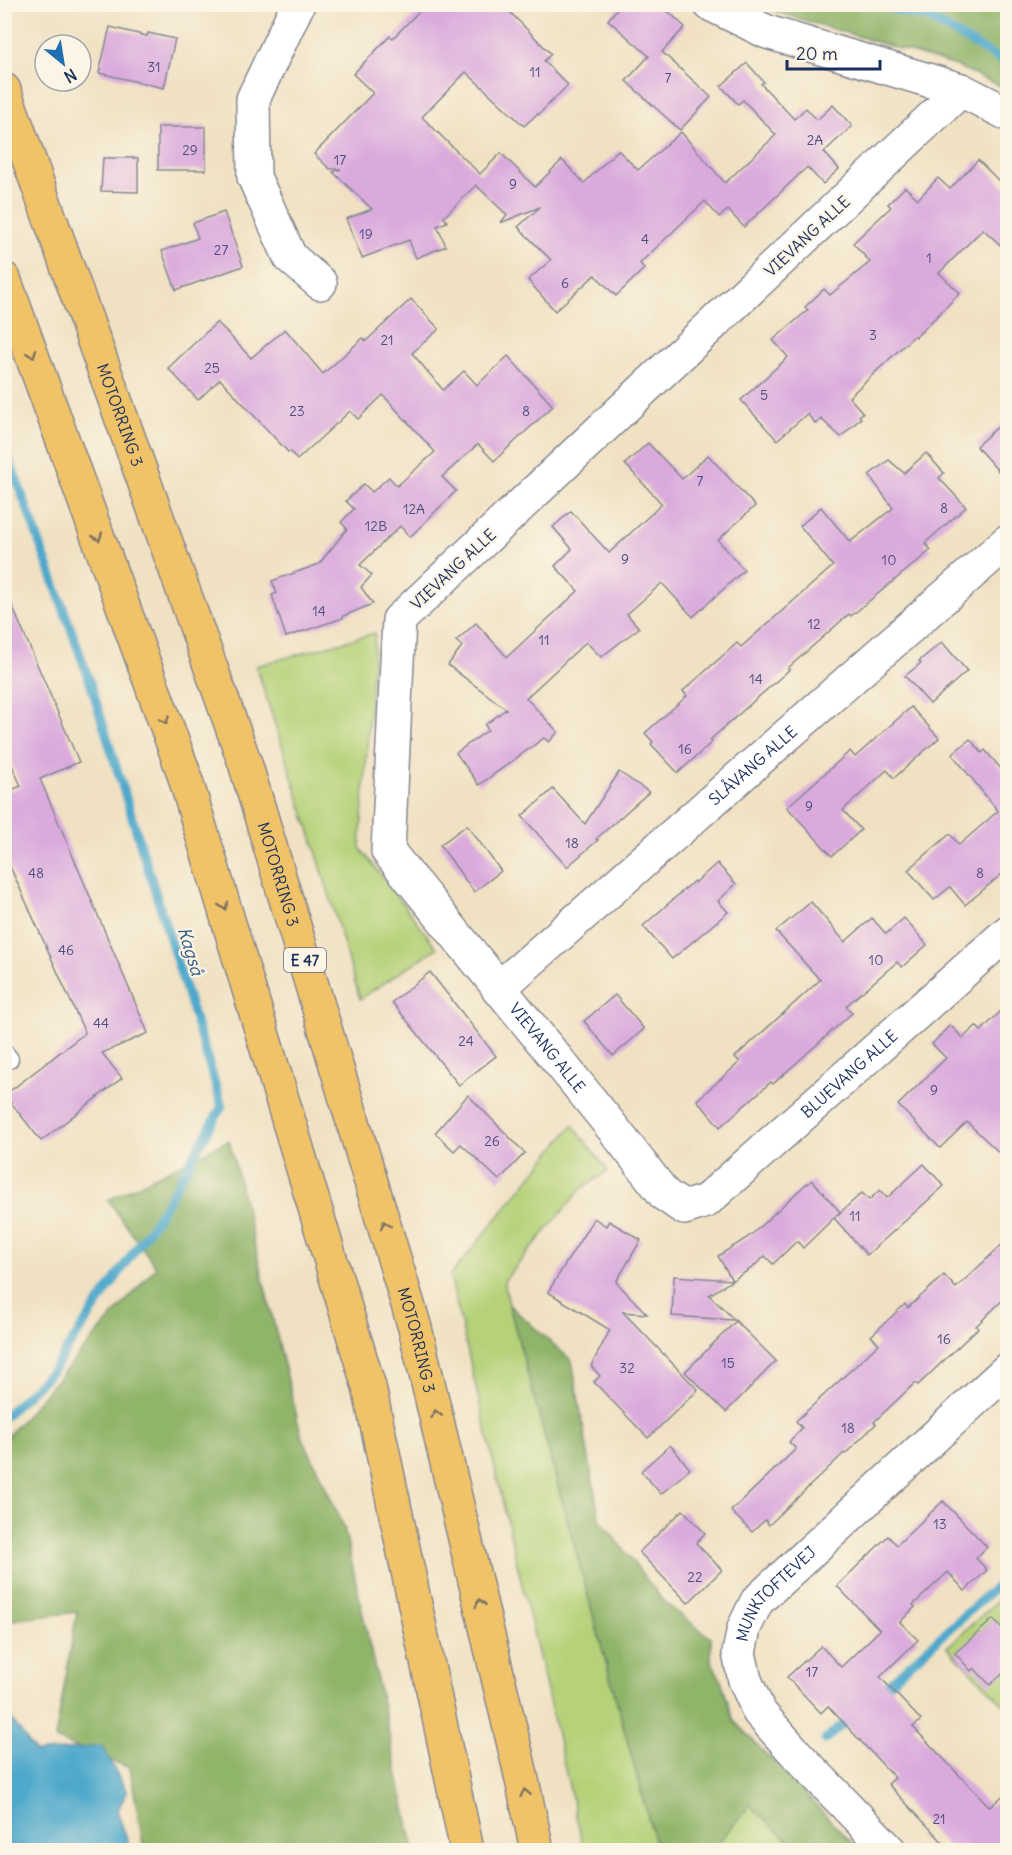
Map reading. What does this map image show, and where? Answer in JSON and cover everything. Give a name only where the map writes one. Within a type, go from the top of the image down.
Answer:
[{"type":"highway","name":"MOTORRING 3","points":[[4,90],[245,763],[416,1328],[537,1851]]},
{"type":"highway","points":[[4,279],[183,771],[365,1376],[467,1851]]},
{"type":"street","points":[[298,4],[253,99],[254,177],[290,257],[320,283]]},
{"type":"street","points":[[710,4],[767,32],[962,90],[1008,114]]},
{"type":"street","name":"VIEVANG ALLE","points":[[684,1208],[665,1195],[388,851],[399,620],[962,90]]},
{"type":"street","name":"SLÅVANG ALLE","points":[[498,989],[1008,541]]},
{"type":"street","name":"BLUEVANG ALLE","points":[[684,1208],[706,1201],[1008,932]]},
{"type":"street","name":"MUNKTOFTEVEJ","points":[[889,1851],[759,1712],[745,1680],[739,1653],[744,1628],[757,1601],[1008,1369]]},
{"type":"green space","points":[[761,5],[1007,5],[1007,89],[953,65],[777,12]]},
{"type":"green space","points":[[375,633],[360,848],[437,948],[360,999],[318,857],[256,666]]},
{"type":"green space","points":[[573,1125],[608,1171],[582,1188],[504,1281],[657,1850],[584,1850],[450,1276]]},
{"type":"green space","points":[[229,1140],[301,1434],[344,1527],[414,1850],[144,1850],[130,1768],[55,1739],[77,1612],[5,1621],[5,1439],[156,1267],[108,1200]]},
{"type":"green space","points":[[509,1305],[572,1361],[599,1518],[664,1602],[711,1638],[711,1660],[721,1680],[734,1721],[859,1850],[798,1850],[750,1805],[712,1850],[657,1850]]},
{"type":"green space","points":[[1007,1592],[1007,1708],[947,1647]]},
{"type":"green space","points":[[750,1805],[798,1850],[712,1850]]},
{"type":"water","points":[[5,1710],[36,1753],[102,1746],[127,1792],[117,1811],[131,1850],[5,1850]]},
{"type":"building","points":[[426,4],[502,4],[551,54],[544,61],[568,85],[524,126],[466,72],[422,117],[480,174],[501,153],[535,187],[562,160],[584,183],[618,150],[638,170],[681,132],[725,183],[776,135],[743,100],[738,104],[721,86],[747,63],[764,82],[761,84],[794,119],[806,108],[817,120],[833,105],[852,126],[824,152],[839,169],[823,184],[807,167],[744,227],[728,210],[719,217],[705,201],[640,263],[644,269],[616,296],[595,275],[555,311],[528,280],[551,260],[518,227],[540,207],[500,223],[507,215],[476,185],[444,217],[447,222],[437,226],[446,246],[416,258],[409,240],[362,258],[346,219],[372,209],[333,172],[341,169],[330,169],[314,154],[373,93],[353,74],[390,36],[393,38]]},
{"type":"building","points":[[621,4],[660,4],[685,27],[662,52],[711,97],[680,130],[626,81],[649,56],[608,20]]},
{"type":"building","points":[[110,27],[147,36],[148,33],[175,39],[164,88],[99,73]]},
{"type":"building","points":[[158,127],[206,127],[206,170],[158,170]]},
{"type":"building","points":[[103,158],[138,158],[138,192],[101,191]]},
{"type":"building","points":[[978,160],[1008,190],[1008,252],[983,229],[939,273],[960,293],[916,337],[915,335],[849,397],[863,413],[859,416],[861,418],[841,437],[821,419],[816,424],[807,414],[777,440],[741,400],[788,357],[773,340],[808,310],[805,307],[824,289],[830,295],[870,262],[853,243],[891,207],[888,204],[905,187],[918,199],[938,178],[950,189]]},
{"type":"building","points":[[224,212],[243,266],[176,290],[162,251],[198,238],[193,223]]},
{"type":"building","points":[[411,299],[439,329],[412,353],[443,390],[464,371],[477,385],[508,356],[553,406],[494,461],[478,444],[442,477],[456,491],[410,537],[400,526],[360,565],[372,575],[361,587],[373,604],[343,616],[343,618],[286,637],[272,595],[277,593],[272,581],[319,564],[347,529],[341,522],[354,509],[346,501],[364,484],[372,492],[389,477],[397,486],[435,452],[383,395],[358,419],[350,411],[297,460],[220,379],[198,400],[168,368],[217,322],[251,358],[285,329],[323,374],[363,338],[366,341]]},
{"type":"building","points":[[1008,418],[1008,482],[976,446]]},
{"type":"building","points":[[648,443],[682,479],[708,455],[755,506],[718,540],[744,570],[693,617],[662,583],[627,614],[639,628],[601,657],[586,642],[526,698],[558,732],[549,742],[544,738],[479,785],[456,753],[488,730],[485,725],[506,709],[448,665],[462,646],[456,641],[476,623],[507,657],[578,591],[555,566],[572,549],[553,527],[571,511],[609,553],[662,504],[625,464]]},
{"type":"building","points":[[926,453],[944,473],[939,478],[966,507],[925,543],[931,550],[851,616],[849,614],[710,740],[712,742],[678,773],[651,744],[653,742],[645,733],[687,696],[683,691],[737,643],[741,647],[833,566],[800,526],[821,507],[850,542],[893,508],[869,475],[889,460],[904,473]]},
{"type":"building","points":[[4,587],[79,762],[40,779],[148,1033],[102,1053],[122,1078],[41,1141],[5,1095],[85,1033],[4,853],[4,793],[21,786],[4,747]]},
{"type":"building","points":[[942,642],[967,671],[930,704],[905,676]]},
{"type":"building","points":[[911,707],[939,738],[894,778],[887,770],[843,810],[861,830],[832,856],[787,807],[850,751],[855,757]]},
{"type":"building","points":[[970,739],[982,753],[985,750],[1008,777],[1008,869],[965,905],[950,887],[934,900],[908,870],[950,834],[959,845],[998,811],[952,754]]},
{"type":"building","points":[[619,772],[649,792],[567,867],[522,816],[553,789],[585,824]]},
{"type":"building","points":[[467,825],[501,871],[474,892],[440,845]]},
{"type":"building","points":[[717,863],[736,884],[718,901],[728,912],[672,959],[643,926]]},
{"type":"building","points":[[811,902],[845,942],[872,918],[886,934],[904,918],[927,945],[902,967],[897,962],[846,1006],[852,1013],[773,1084],[771,1082],[720,1127],[697,1100],[740,1062],[735,1057],[820,980],[776,931]]},
{"type":"building","points":[[430,972],[496,1056],[459,1085],[392,1002]]},
{"type":"building","points":[[615,995],[644,1029],[613,1056],[584,1021]]},
{"type":"building","points":[[1008,1004],[1008,1161],[967,1122],[940,1148],[898,1105],[946,1058],[932,1044],[950,1025],[963,1038],[976,1026],[981,1031]]},
{"type":"building","points":[[468,1095],[525,1153],[499,1180],[461,1144],[454,1151],[435,1133]]},
{"type":"building","points":[[924,1164],[944,1186],[867,1255],[834,1218],[862,1193],[869,1200],[880,1190],[887,1198]]},
{"type":"building","points":[[812,1180],[840,1212],[803,1248],[797,1241],[773,1264],[765,1256],[752,1268],[709,1295],[735,1320],[672,1316],[674,1276],[732,1280],[718,1256],[750,1236]]},
{"type":"building","points":[[594,1218],[606,1226],[609,1221],[641,1240],[616,1282],[647,1314],[623,1312],[698,1390],[648,1438],[594,1382],[600,1376],[591,1366],[610,1330],[548,1292]]},
{"type":"building","points":[[1008,1239],[1008,1295],[976,1326],[978,1328],[918,1385],[915,1383],[874,1422],[876,1424],[769,1525],[765,1520],[752,1532],[731,1511],[796,1449],[789,1442],[802,1428],[796,1421],[879,1344],[871,1336],[905,1304],[908,1308],[944,1275],[956,1288]]},
{"type":"building","points":[[736,1321],[776,1361],[726,1412],[685,1372]]},
{"type":"building","points":[[670,1445],[690,1469],[661,1494],[641,1471]]},
{"type":"building","points":[[943,1501],[987,1547],[976,1558],[987,1570],[965,1591],[948,1572],[913,1605],[915,1607],[900,1622],[918,1640],[880,1677],[921,1720],[913,1727],[990,1807],[1008,1791],[1008,1851],[951,1851],[888,1784],[895,1778],[828,1706],[821,1713],[787,1677],[821,1646],[841,1667],[880,1630],[837,1586],[888,1536],[897,1545]]},
{"type":"building","points":[[683,1510],[705,1533],[696,1543],[722,1570],[688,1603],[639,1552]]},
{"type":"building","points":[[993,1619],[1008,1635],[1008,1669],[990,1685],[974,1668],[971,1671],[955,1653]]},
{"type":"waterway","points":[[874,4],[930,19],[1008,64]]},
{"type":"waterway","name":"Kagså","points":[[4,445],[88,676],[222,1106],[163,1209],[52,1371],[4,1417]]},
{"type":"waterway","points":[[878,1693],[1008,1576]]},
{"type":"waterway","points":[[825,1740],[852,1716]]}]
